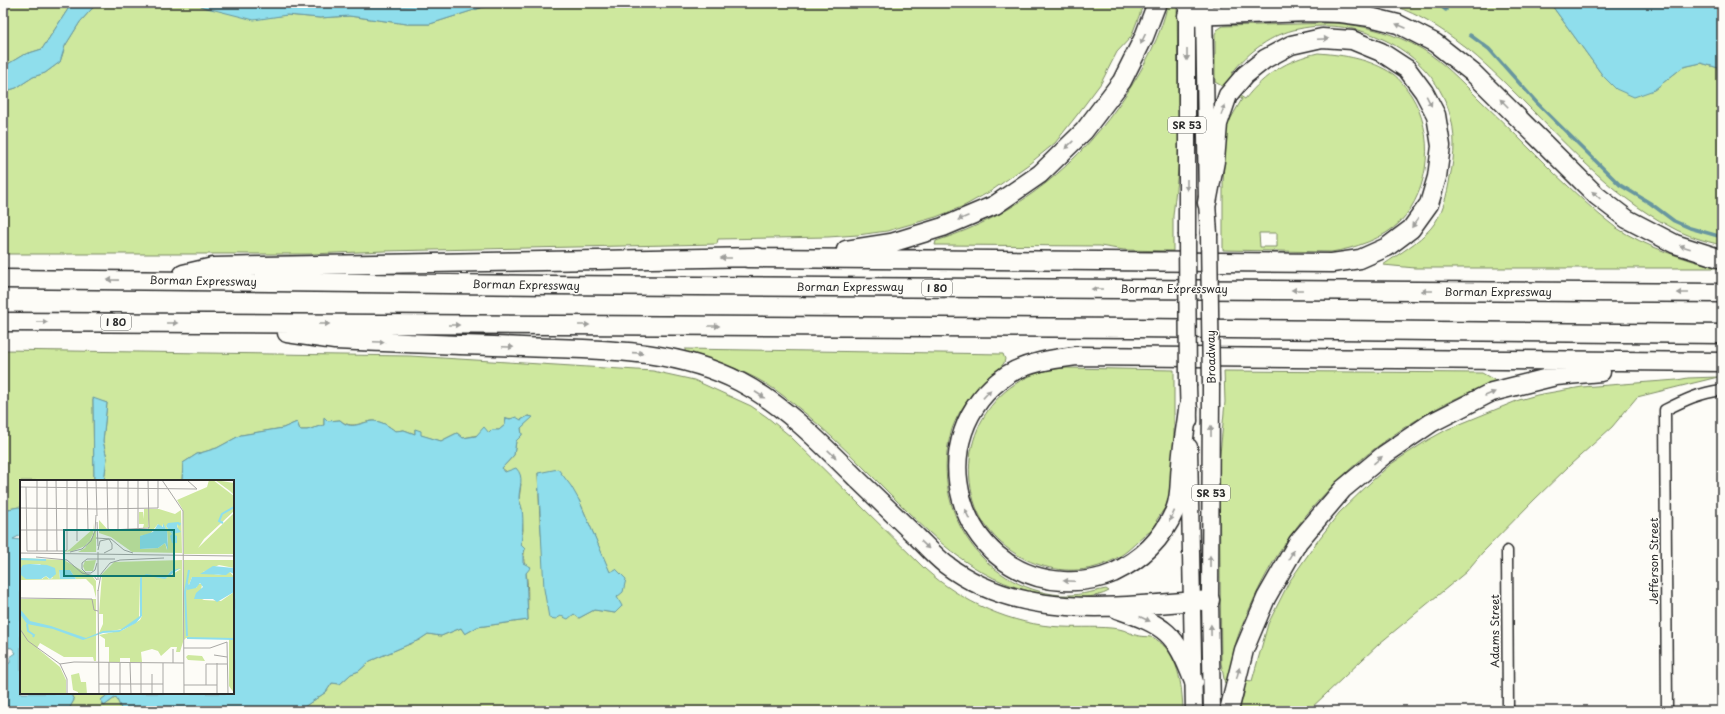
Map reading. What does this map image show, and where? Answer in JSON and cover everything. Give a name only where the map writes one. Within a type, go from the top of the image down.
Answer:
[{"type":"highway","points":[[747,258],[844,250],[891,243],[943,227],[995,205],[1040,174],[1084,131],[1122,81],[1144,37],[1157,3]]},
{"type":"highway","points":[[1261,3],[1312,12]]},
{"type":"highway","points":[[1196,10],[1341,13],[1370,17],[1398,24],[1436,43],[1473,73],[1597,196],[1626,219],[1675,244],[1722,259]]},
{"type":"highway","points":[[152,280],[213,267],[747,258],[1324,263],[1360,259],[1387,247],[1411,229],[1429,204],[1437,177],[1441,146],[1436,115],[1424,92],[1407,69],[1381,52],[1352,40],[1322,38],[1291,46],[1260,63],[1245,75],[1228,95],[1218,124],[1215,161],[1207,203]]},
{"type":"highway","name":"Borman Expressway","points":[[3,279],[557,285],[1722,293]]},
{"type":"highway","name":"I 80","points":[[3,322],[1134,328],[1722,334]]},
{"type":"highway","points":[[229,324],[335,340],[643,353],[695,364],[740,382],[777,406],[804,427],[944,563],[977,585],[1010,597],[1042,604],[1068,606],[1109,606],[1201,600]]},
{"type":"highway","points":[[1188,408],[1180,466],[1180,492],[1176,508],[1165,531],[1148,552],[1128,566],[1104,577],[1078,582],[1046,580],[1019,570],[992,552],[975,530],[963,505],[957,470],[960,442],[969,416],[987,393],[1008,375],[1038,362],[1076,356],[1722,362]]},
{"type":"highway","points":[[1229,711],[1244,650],[1266,598],[1298,542],[1343,490],[1384,455],[1431,423],[1492,392],[1556,376],[1696,362]]},
{"type":"highway","points":[[1109,606],[1144,618],[1162,628],[1176,641],[1184,656],[1194,682]]},
{"type":"main road","name":"Broadway","points":[[1194,711],[1194,682],[1201,600],[1211,386],[1209,234],[1196,10]]},
{"type":"main road","name":"Broadway","points":[[1196,10],[1187,234],[1188,408],[1201,600],[1212,711]]},
{"type":"street","name":"Jefferson Street","points":[[1667,711],[1665,410],[1689,397],[1704,392],[1722,390]]},
{"type":"street","name":"Adams Street","points":[[1507,551],[1508,711]]},
{"type":"green space","points":[[3,3],[72,3],[42,49],[23,55],[3,67]]},
{"type":"green space","points":[[97,3],[196,3],[203,7],[271,17],[287,15],[320,18],[349,16],[407,24],[430,24],[496,3],[1144,3],[1131,37],[1117,52],[1101,83],[1055,143],[991,191],[964,206],[936,217],[887,231],[828,237],[718,239],[717,244],[311,254],[3,254],[3,92],[16,88],[33,77],[45,73],[60,62],[65,46],[80,22]]},
{"type":"green space","points":[[1168,3],[1177,3],[1179,161],[1173,216],[1173,251],[1124,250],[1100,246],[935,245],[936,241],[966,230],[994,217],[1021,201],[1045,184],[1068,164],[1109,119],[1127,93],[1152,50]]},
{"type":"green space","points":[[1385,3],[1550,3],[1603,76],[1654,90],[1683,67],[1701,63],[1722,69],[1722,245],[1683,233],[1648,214],[1627,199],[1587,165],[1499,77],[1470,51],[1438,28],[1421,18]]},
{"type":"green space","points":[[1333,23],[1368,28],[1390,34],[1422,49],[1452,72],[1554,173],[1591,208],[1615,227],[1639,241],[1665,252],[1719,268],[1415,268],[1383,265],[1415,243],[1435,223],[1444,204],[1452,169],[1454,136],[1449,111],[1440,90],[1426,71],[1409,55],[1389,42],[1368,33],[1345,27],[1321,26],[1288,31],[1261,45],[1238,65],[1232,73],[1227,89],[1215,82],[1215,34],[1217,30],[1223,26]]},
{"type":"green space","points":[[1318,53],[1366,61],[1393,74],[1403,84],[1419,110],[1424,126],[1426,160],[1418,194],[1410,209],[1394,228],[1368,242],[1349,248],[1331,252],[1223,250],[1225,135],[1227,125],[1242,99],[1236,95],[1237,94],[1245,99],[1260,82],[1277,69],[1307,56]],"holes":[[[1259,233],[1277,233],[1277,247],[1260,247]]]},
{"type":"green space","points":[[685,349],[1003,354],[1005,359],[1004,363],[982,383],[972,395],[958,415],[952,429],[946,458],[948,486],[955,514],[967,538],[985,560],[1006,577],[1032,589],[1061,595],[1078,594],[1106,589],[1109,591],[1104,594],[1090,597],[1055,596],[1028,591],[1005,583],[983,572],[963,560],[944,545],[908,512],[835,440],[777,391],[745,373],[708,359],[685,353]]},
{"type":"green space","points":[[3,350],[410,356],[653,371],[694,380],[751,406],[767,417],[790,436],[925,569],[939,581],[971,601],[988,610],[1024,622],[1062,627],[1112,628],[1136,635],[1154,638],[1169,652],[1178,670],[1182,691],[1183,711],[1022,711],[994,708],[966,708],[909,711],[298,711],[326,692],[332,683],[340,684],[351,674],[359,671],[370,661],[419,640],[428,634],[441,636],[461,628],[465,634],[477,627],[528,620],[527,579],[524,559],[525,549],[521,545],[523,530],[522,509],[519,499],[521,484],[502,468],[514,455],[516,441],[522,435],[521,428],[532,417],[528,416],[521,420],[506,418],[505,425],[499,430],[492,430],[489,433],[463,438],[457,433],[441,441],[420,435],[415,429],[415,434],[404,430],[395,431],[385,424],[376,421],[349,425],[340,420],[328,421],[324,418],[324,425],[307,430],[300,430],[297,422],[283,428],[241,435],[217,448],[197,454],[183,463],[182,480],[104,480],[107,458],[103,441],[107,403],[93,399],[94,480],[20,480],[19,507],[3,510]],"holes":[[[538,473],[579,500],[610,573],[617,597],[615,613],[594,610],[579,618],[574,614],[561,616],[543,551]]]},
{"type":"green space","points":[[1067,368],[1174,370],[1174,476],[1168,503],[1156,521],[1161,525],[1118,557],[1107,563],[1088,569],[1069,570],[1049,568],[1031,562],[1013,552],[998,540],[985,525],[976,507],[970,482],[970,458],[976,435],[986,414],[1001,395],[1019,381],[1042,372]]},
{"type":"green space","points":[[1224,371],[1482,373],[1496,381],[1421,417],[1386,440],[1354,466],[1324,495],[1297,527],[1274,561],[1254,599],[1236,643],[1229,686],[1225,684],[1221,663],[1219,465],[1225,402]]},
{"type":"green space","points":[[1718,377],[1637,397],[1612,427],[1534,500],[1482,553],[1466,572],[1380,643],[1308,711],[1239,711],[1245,690],[1240,688],[1244,680],[1252,681],[1268,624],[1289,582],[1339,513],[1391,464],[1448,429],[1519,400],[1537,395],[1582,387],[1688,378]]},
{"type":"green space","points":[[71,694],[109,694],[101,700],[104,706],[116,697],[122,711],[68,711],[74,700]]},
{"type":"water","points":[[72,3],[97,3],[80,22],[65,46],[60,62],[45,73],[33,77],[16,88],[3,92],[3,67],[23,55],[42,49]]},
{"type":"water","points":[[196,3],[387,3],[404,6],[431,3],[496,3],[430,24],[407,24],[349,16],[320,18],[287,15],[254,20],[203,7]]},
{"type":"water","points":[[1550,3],[1722,3],[1722,69],[1701,63],[1683,67],[1654,90],[1634,97],[1616,89],[1603,76]]},
{"type":"water","points":[[93,398],[107,403],[103,441],[107,458],[104,480],[94,480]]},
{"type":"water","points":[[528,416],[533,417],[521,428],[522,435],[516,441],[514,455],[502,468],[505,472],[516,468],[519,471],[521,479],[519,501],[522,508],[523,518],[521,545],[525,549],[523,563],[531,567],[526,573],[528,620],[477,627],[465,634],[461,628],[441,636],[428,634],[419,640],[370,661],[359,671],[351,674],[340,684],[332,683],[326,692],[298,711],[122,711],[116,697],[104,706],[101,700],[109,694],[234,694],[234,480],[182,480],[183,463],[197,454],[217,448],[241,435],[283,428],[297,422],[300,430],[307,430],[324,425],[324,417],[328,421],[340,420],[348,425],[376,421],[385,424],[395,431],[404,430],[415,434],[415,429],[421,431],[421,435],[441,441],[457,433],[463,438],[476,436],[484,427],[489,433],[492,430],[499,430],[505,425],[506,418],[510,419],[516,417],[521,420]]},
{"type":"water","points":[[558,469],[571,486],[579,500],[610,572],[616,569],[626,579],[623,592],[617,597],[622,606],[615,613],[594,610],[579,618],[574,614],[568,619],[561,616],[556,619],[549,618],[544,589],[538,473]]},
{"type":"water","points":[[20,508],[20,536],[13,539],[20,540],[20,694],[71,694],[74,700],[68,711],[3,711],[3,664],[10,663],[10,657],[16,653],[12,648],[3,647],[3,510]]},
{"type":"waterway","points":[[1437,3],[1446,10]]},
{"type":"waterway","points":[[1470,35],[1489,49],[1537,103],[1620,185],[1650,203],[1674,221],[1690,228],[1722,237]]}]
